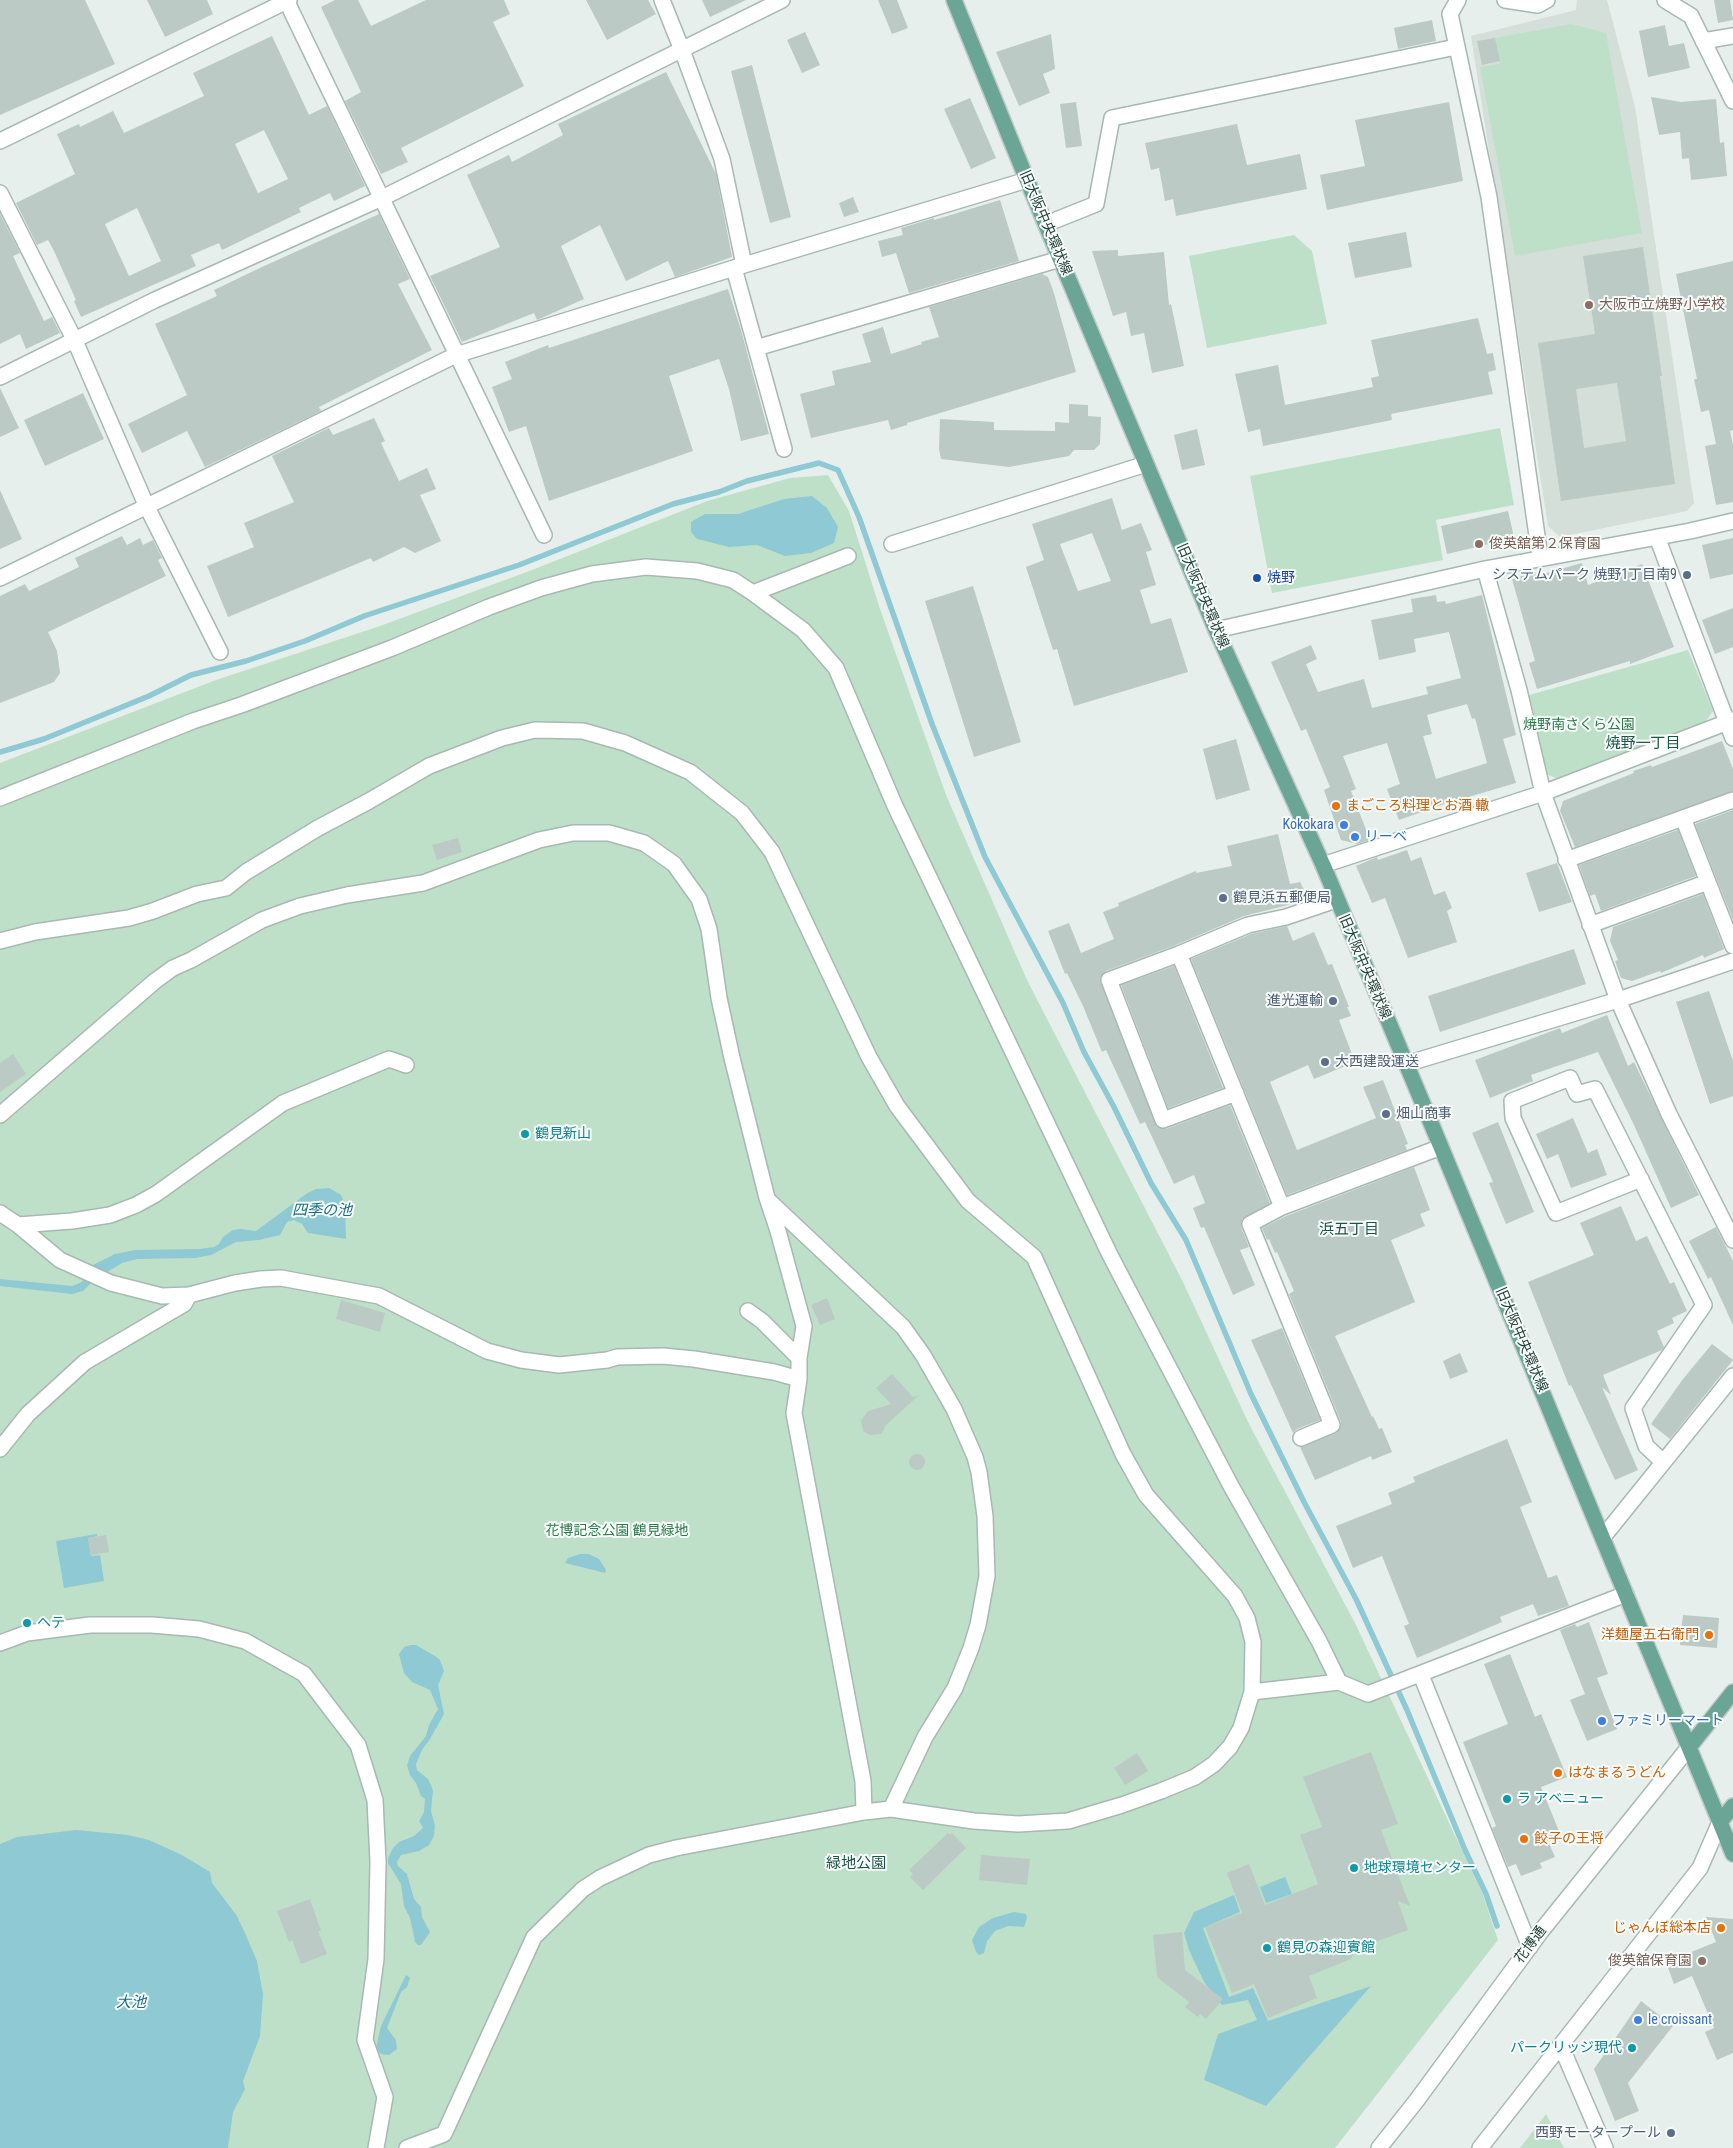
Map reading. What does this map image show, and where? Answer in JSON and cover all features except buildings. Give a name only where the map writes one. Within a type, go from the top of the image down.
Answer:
[{"type":"main road","name":"旧大阪中央環状線","points":[[954,0],[1027,180],[1216,630],[1322,865],[1441,1147],[1733,1854]]},
{"type":"main road","points":[[1690,1746],[1733,1692]]},
{"type":"main road","points":[[1720,1822],[1733,1806]]},
{"type":"street","points":[[0,141],[287,0],[456,356],[544,534]]},
{"type":"street","points":[[662,0],[722,159],[739,267],[756,348],[784,449]]},
{"type":"street","points":[[0,377],[156,300],[382,198],[782,0]]},
{"type":"street","points":[[1458,0],[1450,14],[1488,197],[1540,557]]},
{"type":"street","points":[[1505,0],[1538,5],[1547,0]]},
{"type":"street","points":[[1665,0],[1691,16],[1733,101]]},
{"type":"street","points":[[1703,40],[1733,36]]},
{"type":"street","points":[[1046,224],[1096,204],[1112,118],[1456,47]]},
{"type":"street","points":[[0,578],[456,356],[739,267],[1027,180]]},
{"type":"street","points":[[0,193],[75,341],[147,507],[220,652]]},
{"type":"street","points":[[756,348],[1060,259]]},
{"type":"street","points":[[892,544],[1146,464]]},
{"type":"street","points":[[1216,630],[1540,557],[1657,537],[1733,521]]},
{"type":"street","points":[[1657,537],[1730,721],[1733,738]]},
{"type":"street","points":[[753,593],[848,556]]},
{"type":"street","points":[[0,798],[193,721],[392,648],[489,607],[549,585],[592,574],[646,567],[697,571],[733,580],[753,593],[803,630],[836,668],[895,806],[1110,1255],[1231,1486],[1319,1641],[1339,1682]]},
{"type":"street","points":[[1485,569],[1519,690],[1542,793],[1590,925],[1618,1000],[1669,1114],[1733,1240]]},
{"type":"street","points":[[1322,865],[1542,793],[1730,721]]},
{"type":"street","points":[[0,941],[35,932],[129,918],[197,894],[226,888],[246,872],[318,828],[430,766],[502,738],[535,730],[583,731],[625,743],[690,772],[742,813],[772,852],[869,1057],[897,1106],[968,1201],[1034,1257],[1123,1454],[1146,1495],[1235,1596],[1244,1611],[1253,1642],[1252,1692],[1246,1717],[1236,1738],[1214,1764],[1195,1777],[1122,1805],[1068,1821],[1018,1824],[974,1821],[891,1809],[864,1812],[649,1855],[623,1866],[583,1889],[534,1937],[444,2134],[407,2148]]},
{"type":"street","points":[[1566,860],[1733,800]]},
{"type":"street","points":[[1683,818],[1733,946]]},
{"type":"street","points":[[0,1115],[167,973],[262,920],[300,906],[347,895],[424,883],[538,840],[574,833],[609,833],[644,843],[667,859],[679,870],[699,899],[708,929],[732,1058],[767,1198],[804,1326],[794,1413],[863,1781],[864,1812]]},
{"type":"street","points":[[1590,925],[1708,882]]},
{"type":"street","points":[[1236,1093],[1163,1120],[1109,980],[1180,954],[1248,925],[1286,917],[1336,900]]},
{"type":"street","points":[[1180,954],[1282,1207]]},
{"type":"street","points":[[1406,1064],[1618,1000],[1733,961]]},
{"type":"street","points":[[18,1225],[72,1221],[110,1214],[136,1205],[156,1194],[283,1102],[389,1059],[406,1065]]},
{"type":"street","points":[[1641,1179],[1556,1214],[1513,1118],[1512,1101],[1570,1078],[1577,1094],[1595,1088],[1641,1179],[1704,1305],[1633,1408],[1646,1446],[1663,1462]]},
{"type":"street","points":[[1302,1438],[1332,1425],[1250,1224],[1282,1207],[1441,1147]]},
{"type":"street","points":[[767,1198],[903,1327],[923,1355],[954,1409],[975,1457],[979,1472],[984,1516],[987,1576],[978,1625],[958,1681],[925,1737],[891,1809]]},
{"type":"street","points":[[0,1213],[18,1225],[60,1260],[111,1283],[162,1296],[189,1295],[235,1283],[281,1278],[379,1296],[486,1351],[521,1360],[559,1365],[607,1360],[617,1357],[663,1356],[774,1372],[799,1379]]},
{"type":"street","points":[[0,1449],[28,1414],[85,1362],[184,1304],[189,1295]]},
{"type":"street","points":[[748,1311],[768,1327],[799,1358]]},
{"type":"street","points":[[1603,1537],[1733,1376]]},
{"type":"street","points":[[1252,1692],[1339,1682],[1368,1694],[1626,1594]]},
{"type":"street","points":[[0,1643],[27,1634],[90,1625],[152,1625],[199,1629],[245,1641],[304,1674],[358,1745],[375,1800],[378,1862],[376,1958],[365,2040],[385,2097],[376,2148]]},
{"type":"street","points":[[1415,1677],[1530,1947]]},
{"type":"street","name":"花博通","points":[[1379,2148],[1417,2100],[1530,1947],[1690,1746]]},
{"type":"street","points":[[1480,2148],[1700,1868],[1720,1822]]},
{"type":"street","points":[[1561,2046],[1605,2148]]},
{"type":"shaded area","name":"大阪市立焼野小学校","points":[[1577,0],[1607,0],[1635,107],[1694,503],[1687,511],[1560,537],[1548,526],[1471,36],[1576,10]]},
{"type":"green space","points":[[1571,24],[1606,33],[1642,233],[1515,256],[1480,67],[1500,64],[1495,38]]},
{"type":"green space","points":[[1294,235],[1312,251],[1327,324],[1207,348],[1189,256]]},
{"type":"green space","points":[[1500,428],[1514,505],[1436,520],[1443,560],[1272,593],[1250,476]]},
{"type":"green space","name":"花博記念公園 鶴見緑地","points":[[828,475],[849,511],[880,609],[946,795],[1027,980],[1183,1282],[1248,1422],[1355,1623],[1483,1895],[1498,1940],[1335,2148],[0,2148],[0,763],[216,680],[380,626],[532,570],[707,501],[790,478]]},
{"type":"green space","name":"焼野南さくら公園","points":[[1688,650],[1713,711],[1704,724],[1558,779],[1546,774],[1526,696]]},
{"type":"green space","points":[[1546,2114],[1564,2148],[1520,2148]]},
{"type":"water","points":[[812,496],[827,508],[838,527],[834,543],[811,553],[785,556],[757,545],[729,547],[697,539],[691,532],[691,522],[705,514],[738,514],[784,499]]},
{"type":"water","name":"四季の池","points":[[329,1188],[341,1195],[345,1204],[346,1239],[308,1233],[302,1224],[294,1220],[287,1222],[280,1235],[259,1240],[236,1242],[211,1255],[195,1258],[137,1259],[122,1263],[94,1280],[83,1291],[72,1294],[0,1286],[0,1279],[72,1286],[82,1282],[91,1266],[115,1254],[135,1250],[214,1247],[233,1230],[256,1231],[306,1194],[316,1189]]},
{"type":"water","points":[[97,1534],[97,1536],[88,1538],[91,1556],[100,1555],[104,1581],[64,1588],[56,1541]]},
{"type":"water","points":[[580,1554],[589,1554],[599,1559],[606,1570],[605,1573],[565,1563],[568,1558]]},
{"type":"water","points":[[416,1645],[435,1656],[440,1660],[444,1671],[438,1685],[444,1714],[422,1750],[416,1764],[417,1770],[428,1779],[433,1790],[431,1811],[435,1826],[434,1836],[429,1845],[419,1851],[401,1855],[397,1862],[398,1866],[407,1874],[414,1899],[421,1907],[422,1917],[430,1932],[421,1945],[415,1942],[410,1918],[404,1906],[401,1884],[388,1863],[388,1858],[393,1848],[399,1842],[414,1836],[423,1828],[419,1821],[424,1812],[425,1799],[421,1796],[407,1765],[410,1756],[426,1736],[429,1725],[438,1709],[430,1690],[412,1682],[404,1673],[399,1654],[404,1647]]},
{"type":"water","name":"大池","points":[[76,1830],[128,1835],[149,1840],[182,1855],[210,1872],[212,1883],[237,1916],[257,1961],[263,1994],[260,2036],[243,2081],[245,2089],[233,2112],[228,2148],[0,2148],[0,1844],[17,1837]]},
{"type":"water","points":[[1285,1877],[1292,1894],[1266,1903],[1260,1887]]},
{"type":"water","points":[[1234,1895],[1240,1912],[1203,1928],[1229,1997],[1253,1988],[1268,2021],[1371,1986],[1266,2106],[1204,2080],[1218,2034],[1257,2020],[1248,2000],[1222,2005],[1204,1982],[1189,1950],[1184,1933],[1194,1912]]},
{"type":"water","points":[[1014,1912],[1026,1914],[1027,1918],[1024,1927],[1008,1926],[995,1931],[987,1941],[984,1953],[979,1955],[972,1940],[979,1927],[993,1918]]},
{"type":"water","points":[[406,1975],[410,1978],[407,1987],[401,1992],[387,2028],[396,2040],[397,2049],[389,2055],[381,2054],[376,2048],[381,2026]]},
{"type":"waterway","points":[[0,752],[44,739],[149,696],[191,675],[246,661],[305,641],[364,616],[519,565],[673,504],[719,492],[747,481],[819,463],[838,470],[859,517],[932,724],[985,857],[1063,1003],[1084,1052],[1114,1107],[1151,1183],[1186,1240],[1251,1394],[1304,1502],[1356,1599],[1407,1710],[1465,1850],[1486,1894],[1497,1926]]},
{"type":"place","name":"大阪市立焼野小学校","points":[[1589,305]]},
{"type":"place","name":"俊英舘第２保育園","points":[[1479,544]]},
{"type":"place","name":"システムパーク 焼野1丁目南9","points":[[1687,575]]},
{"type":"place","name":"焼野","points":[[1257,578]]},
{"type":"place","name":"まごころ料理とお酒 轍","points":[[1336,806]]},
{"type":"place","name":"Kokokara","points":[[1344,825]]},
{"type":"place","name":"リーベ","points":[[1355,837]]},
{"type":"place","name":"鶴見浜五郵便局","points":[[1223,898]]},
{"type":"place","name":"進光運輸","points":[[1333,1001]]},
{"type":"place","name":"大西建設運送","points":[[1325,1062]]},
{"type":"place","name":"畑山商事","points":[[1386,1114]]},
{"type":"place","name":"鶴見新山","points":[[525,1134]]},
{"type":"place","name":"ヘテ","points":[[27,1623]]},
{"type":"place","name":"洋麺屋五右衛門","points":[[1709,1635]]},
{"type":"place","name":"ファミリーマート","points":[[1602,1721]]},
{"type":"place","name":"はなまるうどん","points":[[1558,1773]]},
{"type":"place","name":"ラ アベニュー","points":[[1507,1799]]},
{"type":"place","name":"餃子の王将","points":[[1524,1839]]},
{"type":"place","name":"地球環境センター","points":[[1354,1868]]},
{"type":"place","name":"じゃんぼ総本店","points":[[1721,1928]]},
{"type":"place","name":"鶴見の森迎賓館","points":[[1267,1948]]},
{"type":"place","name":"俊英舘保育園","points":[[1702,1961]]},
{"type":"place","name":"le croissant","points":[[1638,2020]]},
{"type":"place","name":"パークリッジ現代","points":[[1632,2048]]},
{"type":"place","name":"西野モータープール","points":[[1671,2133]]},
{"type":"district","name":"焼野一丁目","points":[[1643,744]]},
{"type":"district","name":"浜五丁目","points":[[1349,1230]]},
{"type":"district","name":"緑地公園","points":[[856,1864]]}]
